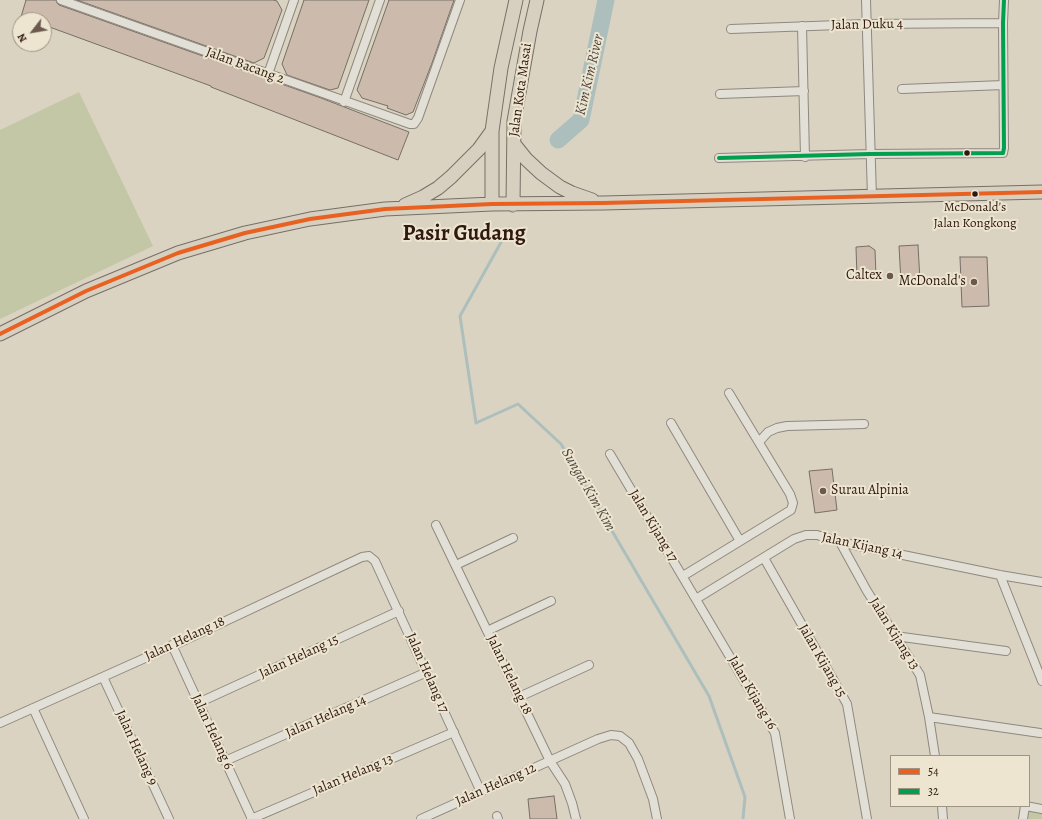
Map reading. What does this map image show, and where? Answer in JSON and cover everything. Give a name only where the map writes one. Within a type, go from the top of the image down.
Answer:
[{"type":"main road","name":"Jalan Kota Masai","points":[[492,204],[492,131],[501,68],[516,0]]},
{"type":"main road","name":"Jalan Kota Masai","points":[[513,205],[514,121],[537,0]]},
{"type":"main road","points":[[398,208],[423,197],[438,188],[476,153],[492,131]]},
{"type":"main road","points":[[514,144],[526,159],[541,173],[560,187],[572,193],[603,203]]},
{"type":"main road","points":[[0,334],[86,291],[178,253],[245,233],[310,219],[385,209],[492,204],[513,205],[1042,192]]},
{"type":"street","name":"Jalan Bacang 2","points":[[61,0],[344,102],[410,124],[414,124],[422,109],[460,0]]},
{"type":"street","points":[[268,74],[294,0]]},
{"type":"street","points":[[344,102],[380,0]]},
{"type":"street","points":[[866,0],[872,196]]},
{"type":"street","points":[[719,158],[1004,152],[1004,0]]},
{"type":"street","name":"Jalan Duku 4","points":[[731,29],[866,24],[1003,23]]},
{"type":"street","points":[[802,26],[805,157]]},
{"type":"street","points":[[902,89],[1003,85]]},
{"type":"street","points":[[720,94],[804,91]]},
{"type":"street","points":[[683,576],[786,513],[790,510],[793,503],[790,494],[729,393]]},
{"type":"street","points":[[671,424],[740,541]]},
{"type":"street","points":[[759,442],[768,432],[787,426],[864,424]]},
{"type":"street","name":"Jalan Kijang 17","points":[[610,454],[696,599]]},
{"type":"street","name":"Jalan Helang 18","points":[[436,525],[550,761],[565,784],[576,819]]},
{"type":"street","name":"Jalan Kijang 14","points":[[696,599],[794,539],[806,535],[817,535],[840,542],[1000,575],[1042,582]]},
{"type":"street","points":[[456,565],[513,538]]},
{"type":"street","name":"Jalan Kijang 13","points":[[840,542],[867,591],[920,675],[935,755]]},
{"type":"street","name":"Jalan Helang 18","points":[[0,723],[362,557],[369,556]]},
{"type":"street","name":"Jalan Helang 17","points":[[369,556],[375,561],[399,611],[481,792]]},
{"type":"street","name":"Jalan Kijang 15","points":[[764,558],[847,704],[867,819]]},
{"type":"street","points":[[1000,575],[1042,681]]},
{"type":"street","name":"Jalan Kijang 16","points":[[696,599],[775,732],[790,819]]},
{"type":"street","points":[[487,631],[550,601]]},
{"type":"street","name":"Jalan Helang 15","points":[[198,703],[399,611]]},
{"type":"street","points":[[895,636],[1006,651]]},
{"type":"street","name":"Jalan Helang 6","points":[[172,645],[252,819]]},
{"type":"street","points":[[519,697],[589,665]]},
{"type":"street","name":"Jalan Helang 14","points":[[225,761],[427,672]]},
{"type":"street","name":"Jalan Helang 9","points":[[103,677],[169,819]]},
{"type":"street","points":[[34,708],[84,819]]},
{"type":"street","points":[[929,717],[1040,733]]},
{"type":"street","name":"Jalan Helang 13","points":[[252,819],[454,732]]},
{"type":"street","name":"Jalan Helang 12","points":[[421,819],[598,738],[611,735],[620,736],[628,743],[638,759],[653,799],[657,819]]},
{"type":"street","points":[[942,807],[943,819]]},
{"type":"street","points":[[1023,819],[1025,807]]},
{"type":"street","points":[[1030,807],[1042,809]]},
{"type":"green space","points":[[79,92],[153,246],[0,319],[0,130]]},
{"type":"green space","points":[[1025,807],[1042,809],[1042,819],[1023,819]]},
{"type":"building","points":[[26,0],[56,0],[59,5],[321,98],[409,132],[398,160],[211,86],[52,28],[52,12],[22,12]]},
{"type":"building","points":[[77,0],[273,0],[277,1],[282,10],[264,58],[254,63]]},
{"type":"building","points":[[304,0],[369,0],[338,88],[330,90],[287,75],[282,64]]},
{"type":"building","points":[[389,0],[454,0],[413,112],[406,115],[387,108],[388,106],[362,98],[357,90]]},
{"type":"building","points":[[918,245],[920,281],[901,282],[899,246]]},
{"type":"building","points":[[869,246],[875,250],[876,276],[857,278],[856,247]]},
{"type":"building","name":"McDonald's","points":[[960,257],[987,257],[989,306],[962,307]]},
{"type":"building","name":"Surau Alpinia","points":[[832,469],[837,510],[815,513],[809,471]]},
{"type":"building","points":[[554,796],[557,819],[530,819],[528,799]]},
{"type":"waterway","name":"Kim Kim River","points":[[558,140],[581,120],[606,0]]},
{"type":"waterway","name":"Sungai Kim Kim","points":[[509,228],[460,316],[476,423],[518,404],[561,444],[709,696],[745,797],[743,819]]},
{"type":"transit line","name":"32","points":[[719,158],[870,154],[1003,153],[1004,0]]},
{"type":"transit line","name":"54","points":[[0,334],[86,291],[178,253],[245,233],[310,219],[385,209],[492,204],[603,203],[1042,192]]},
{"type":"place","name":"McDonald's Jalan Kongkong","points":[[975,194]]},
{"type":"place","name":"Caltex","points":[[890,276]]},
{"type":"place","name":"McDonald's","points":[[974,282]]},
{"type":"place","name":"Surau Alpinia","points":[[823,491]]},
{"type":"district","name":"Pasir Gudang","points":[[464,235]]}]
